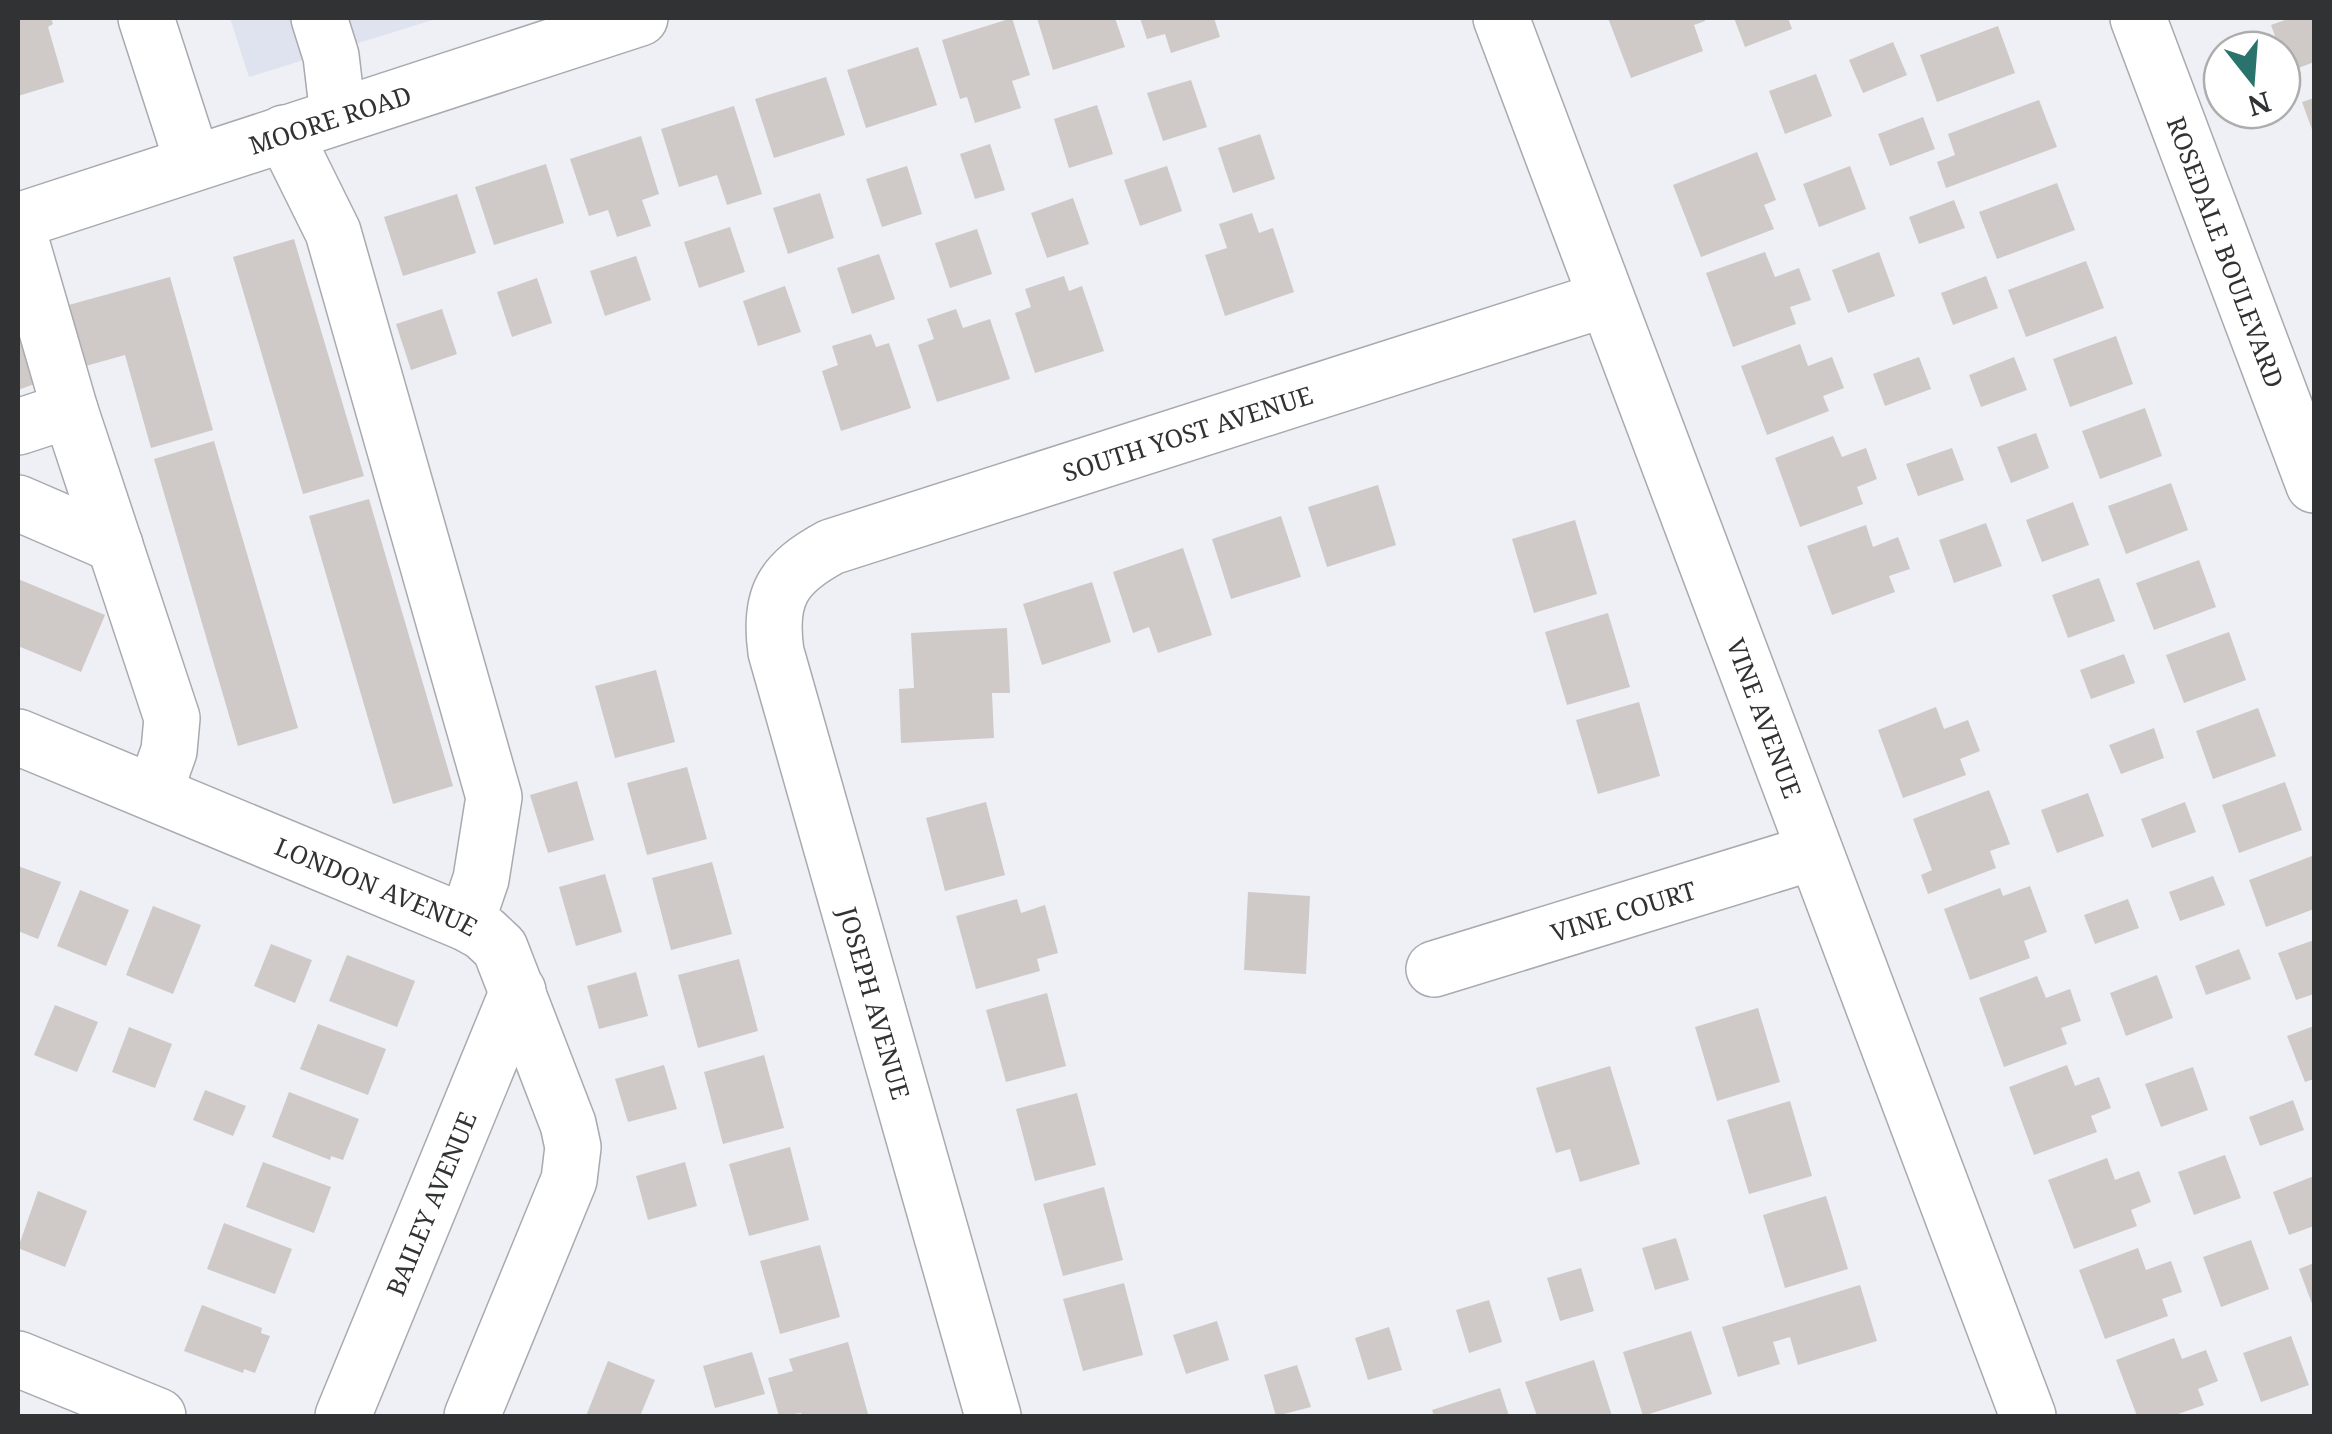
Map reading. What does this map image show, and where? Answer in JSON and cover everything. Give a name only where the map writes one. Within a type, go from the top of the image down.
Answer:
[{"type":"street","points":[[146,18],[193,163]]},
{"type":"street","points":[[319,18],[332,56],[338,115]]},
{"type":"street","name":"MOORE ROAD","points":[[18,221],[640,18]]},
{"type":"street","name":"VINE AVENUE","points":[[1500,18],[1814,852],[2009,1412]]},
{"type":"street","name":"ROSEDALE BOULEVARD","points":[[2138,18],[2314,484]]},
{"type":"street","points":[[284,133],[334,232],[494,797],[481,879],[466,923]]},
{"type":"street","points":[[18,231],[70,410],[172,718],[170,752],[154,794]]},
{"type":"street","name":"SOUTH YOST AVENUE","points":[[782,588],[800,564],[831,547],[1606,298]]},
{"type":"street","points":[[18,427],[70,410]]},
{"type":"street","points":[[18,503],[115,544]]},
{"type":"street","name":"JOSEPH AVENUE","points":[[782,588],[772,625],[776,652],[993,1416]]},
{"type":"street","name":"LONDON AVENUE","points":[[18,737],[466,923],[500,948],[568,1124],[573,1148],[569,1180],[472,1416]]},
{"type":"street","name":"VINE COURT","points":[[1434,969],[1814,852]]},
{"type":"street","name":"BAILEY AVENUE","points":[[343,1416],[518,991]]},
{"type":"street","points":[[18,1359],[158,1416]]},
{"type":"shaded area","points":[[230,18],[439,18],[249,77]]},
{"type":"building","points":[[18,18],[51,18],[53,24],[48,27],[64,82],[18,96]]},
{"type":"building","points":[[1012,18],[1030,75],[1012,81],[1021,108],[975,123],[967,97],[960,99],[942,40]]},
{"type":"building","points":[[1037,18],[1115,18],[1125,47],[1053,70]]},
{"type":"building","points":[[1140,18],[1214,18],[1220,37],[1171,53],[1165,34],[1147,39]]},
{"type":"building","points":[[1608,18],[1704,18],[1705,21],[1694,25],[1703,51],[1631,78]]},
{"type":"building","points":[[1734,18],[1788,18],[1792,29],[1745,47]]},
{"type":"building","points":[[2291,18],[2314,18],[2314,62],[2302,67],[2302,30],[2273,30],[2271,25]]},
{"type":"building","points":[[1998,26],[2015,73],[1937,102],[1920,55]]},
{"type":"building","points":[[1893,42],[1907,75],[1863,93],[1849,60]]},
{"type":"building","points":[[918,47],[937,105],[866,128],[847,70]]},
{"type":"building","points":[[1816,74],[1832,116],[1785,134],[1769,91]]},
{"type":"building","points":[[826,77],[845,135],[774,158],[755,99]]},
{"type":"building","points":[[1191,80],[1207,127],[1163,141],[1147,93]]},
{"type":"building","points":[[2314,98],[2314,135],[2302,102]]},
{"type":"building","points":[[2039,100],[2057,147],[1946,188],[1937,162],[1955,155],[1948,134]]},
{"type":"building","points":[[1097,105],[1113,154],[1069,168],[1054,119]]},
{"type":"building","points":[[734,106],[762,194],[727,205],[717,175],[679,187],[661,129]]},
{"type":"building","points":[[1923,117],[1935,149],[1890,166],[1878,134]]},
{"type":"building","points":[[1260,134],[1275,179],[1233,193],[1218,148]]},
{"type":"building","points":[[641,136],[659,194],[642,200],[651,226],[617,237],[608,210],[589,216],[570,159]]},
{"type":"building","points":[[990,144],[1005,190],[975,199],[960,154]]},
{"type":"building","points":[[1757,152],[1776,200],[1764,205],[1774,229],[1701,257],[1673,185]]},
{"type":"building","points":[[546,164],[564,223],[494,245],[475,187]]},
{"type":"building","points":[[907,166],[922,214],[882,227],[866,179]]},
{"type":"building","points":[[1167,166],[1182,211],[1140,226],[1124,180]]},
{"type":"building","points":[[1850,166],[1866,209],[1819,227],[1803,184]]},
{"type":"building","points":[[2057,183],[2075,230],[1997,259],[1979,212]]},
{"type":"building","points":[[820,193],[834,238],[788,254],[773,208]]},
{"type":"building","points":[[457,194],[476,253],[403,276],[384,217]]},
{"type":"building","points":[[1073,198],[1089,244],[1047,258],[1031,213]]},
{"type":"building","points":[[1954,200],[1965,228],[1919,244],[1909,217]]},
{"type":"building","points":[[1252,213],[1259,233],[1273,228],[1294,292],[1225,316],[1205,255],[1227,248],[1219,224]]},
{"type":"building","points":[[730,227],[745,272],[699,288],[684,242]]},
{"type":"building","points":[[977,229],[992,274],[950,288],[935,243]]},
{"type":"building","points":[[294,239],[364,476],[303,494],[233,257]]},
{"type":"building","points":[[1765,252],[1775,277],[1799,268],[1811,300],[1790,307],[1796,324],[1733,347],[1706,273]]},
{"type":"building","points":[[1879,252],[1895,296],[1848,313],[1832,270]]},
{"type":"building","points":[[879,254],[895,299],[852,314],[837,268]]},
{"type":"building","points":[[636,256],[651,300],[605,316],[590,271]]},
{"type":"building","points":[[2086,261],[2104,308],[2026,337],[2008,290]]},
{"type":"building","points":[[1064,276],[1069,291],[1082,286],[1104,351],[1035,373],[1015,313],[1031,307],[1025,289]]},
{"type":"building","points":[[1986,276],[1998,308],[1953,325],[1941,293]]},
{"type":"building","points":[[170,277],[213,430],[151,448],[125,355],[82,367],[65,306]]},
{"type":"building","points":[[537,278],[552,323],[512,337],[497,292]]},
{"type":"building","points":[[785,286],[801,332],[758,346],[743,301]]},
{"type":"building","points":[[442,309],[457,354],[411,370],[396,324]]},
{"type":"building","points":[[956,309],[963,328],[990,319],[1010,379],[937,402],[918,345],[934,339],[927,319]]},
{"type":"building","points":[[18,323],[40,382],[18,390]]},
{"type":"building","points":[[871,334],[876,347],[889,343],[911,408],[841,431],[822,371],[838,365],[832,346]]},
{"type":"building","points":[[2116,336],[2133,384],[2070,407],[2053,359]]},
{"type":"building","points":[[1800,344],[1808,366],[1832,357],[1844,388],[1823,396],[1829,411],[1767,435],[1741,366]]},
{"type":"building","points":[[1919,357],[1931,389],[1885,406],[1873,374]]},
{"type":"building","points":[[2014,357],[2027,390],[1981,407],[1969,375]]},
{"type":"building","points":[[2145,408],[2162,456],[2100,479],[2082,431]]},
{"type":"building","points":[[2036,433],[2049,468],[2011,483],[1997,447]]},
{"type":"building","points":[[1833,436],[1842,457],[1866,448],[1877,479],[1857,487],[1863,504],[1800,527],[1775,458]]},
{"type":"building","points":[[214,441],[298,728],[238,746],[154,459]]},
{"type":"building","points":[[1952,448],[1964,480],[1918,496],[1906,464]]},
{"type":"building","points":[[2171,483],[2188,530],[2126,554],[2108,506]]},
{"type":"building","points":[[1378,485],[1396,545],[1327,567],[1308,507]]},
{"type":"building","points":[[369,499],[453,786],[393,804],[309,516]]},
{"type":"building","points":[[2073,502],[2089,545],[2042,562],[2026,520]]},
{"type":"building","points":[[1281,516],[1301,577],[1231,599],[1212,539]]},
{"type":"building","points":[[1575,520],[1597,594],[1534,613],[1512,539]]},
{"type":"building","points":[[1986,523],[2002,566],[1954,583],[1939,540]]},
{"type":"building","points":[[1866,525],[1873,547],[1898,537],[1910,569],[1889,576],[1895,592],[1832,615],[1807,546]]},
{"type":"building","points":[[1183,548],[1212,635],[1158,653],[1149,627],[1133,633],[1113,572]]},
{"type":"building","points":[[2199,560],[2216,607],[2154,630],[2136,583]]},
{"type":"building","points":[[2099,578],[2115,621],[2068,638],[2052,595]]},
{"type":"building","points":[[18,579],[105,615],[81,672],[18,646]]},
{"type":"building","points":[[1092,582],[1111,642],[1042,665],[1023,604]]},
{"type":"building","points":[[1608,613],[1630,687],[1567,705],[1545,632]]},
{"type":"building","points":[[1007,628],[1010,693],[992,693],[994,738],[901,743],[899,689],[914,688],[911,633]]},
{"type":"building","points":[[2229,632],[2246,680],[2184,703],[2166,655]]},
{"type":"building","points":[[2124,654],[2135,683],[2091,699],[2080,670]]},
{"type":"building","points":[[656,670],[675,742],[615,758],[595,686]]},
{"type":"building","points":[[1639,702],[1660,776],[1598,794],[1576,720]]},
{"type":"building","points":[[1936,707],[1944,729],[1968,720],[1980,751],[1960,759],[1966,775],[1903,798],[1878,730]]},
{"type":"building","points":[[2258,708],[2276,756],[2213,779],[2196,731]]},
{"type":"building","points":[[2154,728],[2164,758],[2121,774],[2109,745]]},
{"type":"building","points":[[687,767],[707,839],[647,855],[627,783]]},
{"type":"building","points":[[577,781],[594,840],[548,853],[530,795]]},
{"type":"building","points":[[2285,782],[2302,830],[2239,853],[2222,805]]},
{"type":"building","points":[[1989,790],[2010,844],[1990,851],[1996,868],[1928,894],[1921,875],[1932,870],[1913,819]]},
{"type":"building","points":[[2088,793],[2104,836],[2057,853],[2041,810]]},
{"type":"building","points":[[986,802],[1005,875],[945,891],[926,818]]},
{"type":"building","points":[[2185,802],[2196,832],[2152,848],[2141,819]]},
{"type":"building","points":[[2312,856],[2314,909],[2266,927],[2249,880]]},
{"type":"building","points":[[712,862],[732,934],[671,950],[652,878]]},
{"type":"building","points":[[18,866],[61,882],[38,939],[18,931]]},
{"type":"building","points":[[605,874],[622,932],[576,946],[559,887]]},
{"type":"building","points":[[2213,876],[2225,905],[2180,921],[2169,892]]},
{"type":"building","points":[[2030,886],[2047,932],[2024,941],[2030,958],[1970,980],[1944,909],[2000,888],[2003,896]]},
{"type":"building","points":[[80,890],[129,910],[106,966],[57,946]]},
{"type":"building","points":[[1248,892],[1310,896],[1306,974],[1244,970]]},
{"type":"building","points":[[1017,899],[1021,913],[1045,905],[1058,953],[1037,959],[1040,971],[976,989],[956,916]]},
{"type":"building","points":[[2128,899],[2139,928],[2095,944],[2084,915]]},
{"type":"building","points":[[153,906],[201,925],[173,994],[126,975]]},
{"type":"building","points":[[2314,940],[2314,994],[2296,1000],[2278,953]]},
{"type":"building","points":[[271,944],[312,960],[295,1003],[254,986]]},
{"type":"building","points":[[2239,949],[2251,979],[2206,995],[2195,966]]},
{"type":"building","points":[[347,955],[415,981],[397,1027],[329,1001]]},
{"type":"building","points":[[739,959],[758,1031],[698,1048],[678,975]]},
{"type":"building","points":[[636,972],[648,1016],[599,1029],[587,986]]},
{"type":"building","points":[[2157,975],[2173,1018],[2126,1036],[2110,993]]},
{"type":"building","points":[[2037,976],[2046,998],[2070,989],[2081,1021],[2061,1028],[2067,1044],[2004,1067],[1979,998]]},
{"type":"building","points":[[1047,993],[1066,1066],[1006,1082],[986,1010]]},
{"type":"building","points":[[55,1005],[98,1022],[77,1072],[34,1055]]},
{"type":"building","points":[[1758,1008],[1780,1082],[1717,1101],[1695,1027]]},
{"type":"building","points":[[318,1024],[386,1049],[368,1095],[300,1069]]},
{"type":"building","points":[[2314,1026],[2314,1079],[2305,1082],[2287,1036]]},
{"type":"building","points":[[129,1027],[172,1044],[155,1088],[112,1072]]},
{"type":"building","points":[[764,1055],[784,1128],[723,1144],[704,1072]]},
{"type":"building","points":[[664,1065],[677,1109],[628,1122],[615,1079]]},
{"type":"building","points":[[2067,1065],[2075,1086],[2099,1077],[2111,1108],[2091,1116],[2097,1132],[2034,1155],[2009,1087]]},
{"type":"building","points":[[1610,1066],[1640,1164],[1580,1182],[1570,1149],[1556,1153],[1536,1088]]},
{"type":"building","points":[[2193,1067],[2208,1110],[2161,1127],[2145,1084]]},
{"type":"building","points":[[205,1090],[246,1106],[233,1136],[193,1120]]},
{"type":"building","points":[[289,1092],[359,1119],[343,1160],[331,1156],[330,1160],[272,1137]]},
{"type":"building","points":[[1077,1093],[1096,1165],[1035,1181],[1016,1109]]},
{"type":"building","points":[[2293,1100],[2304,1130],[2260,1146],[2249,1117]]},
{"type":"building","points":[[1790,1101],[1812,1176],[1749,1194],[1727,1120]]},
{"type":"building","points":[[790,1147],[809,1220],[749,1236],[729,1164]]},
{"type":"building","points":[[2225,1155],[2241,1198],[2194,1215],[2178,1172]]},
{"type":"building","points":[[2107,1158],[2115,1180],[2139,1171],[2151,1202],[2131,1210],[2137,1226],[2074,1249],[2048,1180]]},
{"type":"building","points":[[263,1162],[331,1187],[314,1233],[246,1207]]},
{"type":"building","points":[[685,1162],[697,1206],[648,1220],[636,1176]]},
{"type":"building","points":[[2314,1176],[2314,1226],[2289,1235],[2273,1192]]},
{"type":"building","points":[[1104,1187],[1123,1260],[1063,1276],[1043,1204]]},
{"type":"building","points":[[38,1191],[87,1211],[65,1267],[18,1248]]},
{"type":"building","points":[[1826,1196],[1848,1269],[1785,1288],[1763,1215]]},
{"type":"building","points":[[224,1223],[292,1249],[275,1294],[207,1269]]},
{"type":"building","points":[[1676,1238],[1689,1280],[1655,1290],[1642,1248]]},
{"type":"building","points":[[2251,1240],[2269,1289],[2221,1307],[2203,1257]]},
{"type":"building","points":[[820,1245],[840,1317],[780,1334],[760,1261]]},
{"type":"building","points":[[2138,1248],[2146,1270],[2171,1261],[2182,1292],[2162,1299],[2168,1316],[2105,1339],[2079,1270]]},
{"type":"building","points":[[2314,1263],[2314,1309],[2299,1269]]},
{"type":"building","points":[[1581,1268],[1594,1311],[1560,1321],[1547,1278]]},
{"type":"building","points":[[1124,1283],[1143,1355],[1083,1371],[1063,1299]]},
{"type":"building","points":[[1860,1285],[1877,1341],[1798,1365],[1790,1337],[1773,1342],[1780,1364],[1738,1377],[1722,1327]]},
{"type":"building","points":[[1489,1300],[1502,1342],[1469,1353],[1456,1310]]},
{"type":"building","points":[[202,1305],[262,1328],[261,1333],[270,1336],[255,1373],[244,1369],[243,1373],[184,1351]]},
{"type":"building","points":[[1217,1321],[1229,1360],[1186,1374],[1173,1335]]},
{"type":"building","points":[[1389,1327],[1402,1370],[1368,1380],[1355,1338]]},
{"type":"building","points":[[1691,1331],[1712,1394],[1643,1416],[1623,1352]]},
{"type":"building","points":[[2291,1336],[2309,1385],[2261,1402],[2243,1353]]},
{"type":"building","points":[[2174,1338],[2182,1359],[2206,1350],[2218,1381],[2198,1389],[2204,1405],[2172,1416],[2137,1416],[2116,1360]]},
{"type":"building","points":[[848,1342],[868,1414],[779,1416],[768,1378],[793,1371],[789,1359]]},
{"type":"building","points":[[752,1352],[765,1394],[715,1408],[703,1366]]},
{"type":"building","points":[[1594,1360],[1612,1416],[1537,1416],[1525,1382]]},
{"type":"building","points":[[608,1361],[655,1380],[640,1416],[586,1416]]},
{"type":"building","points":[[1297,1365],[1311,1407],[1276,1416],[1264,1375]]},
{"type":"building","points":[[1500,1388],[1509,1416],[1434,1416],[1432,1410]]}]
